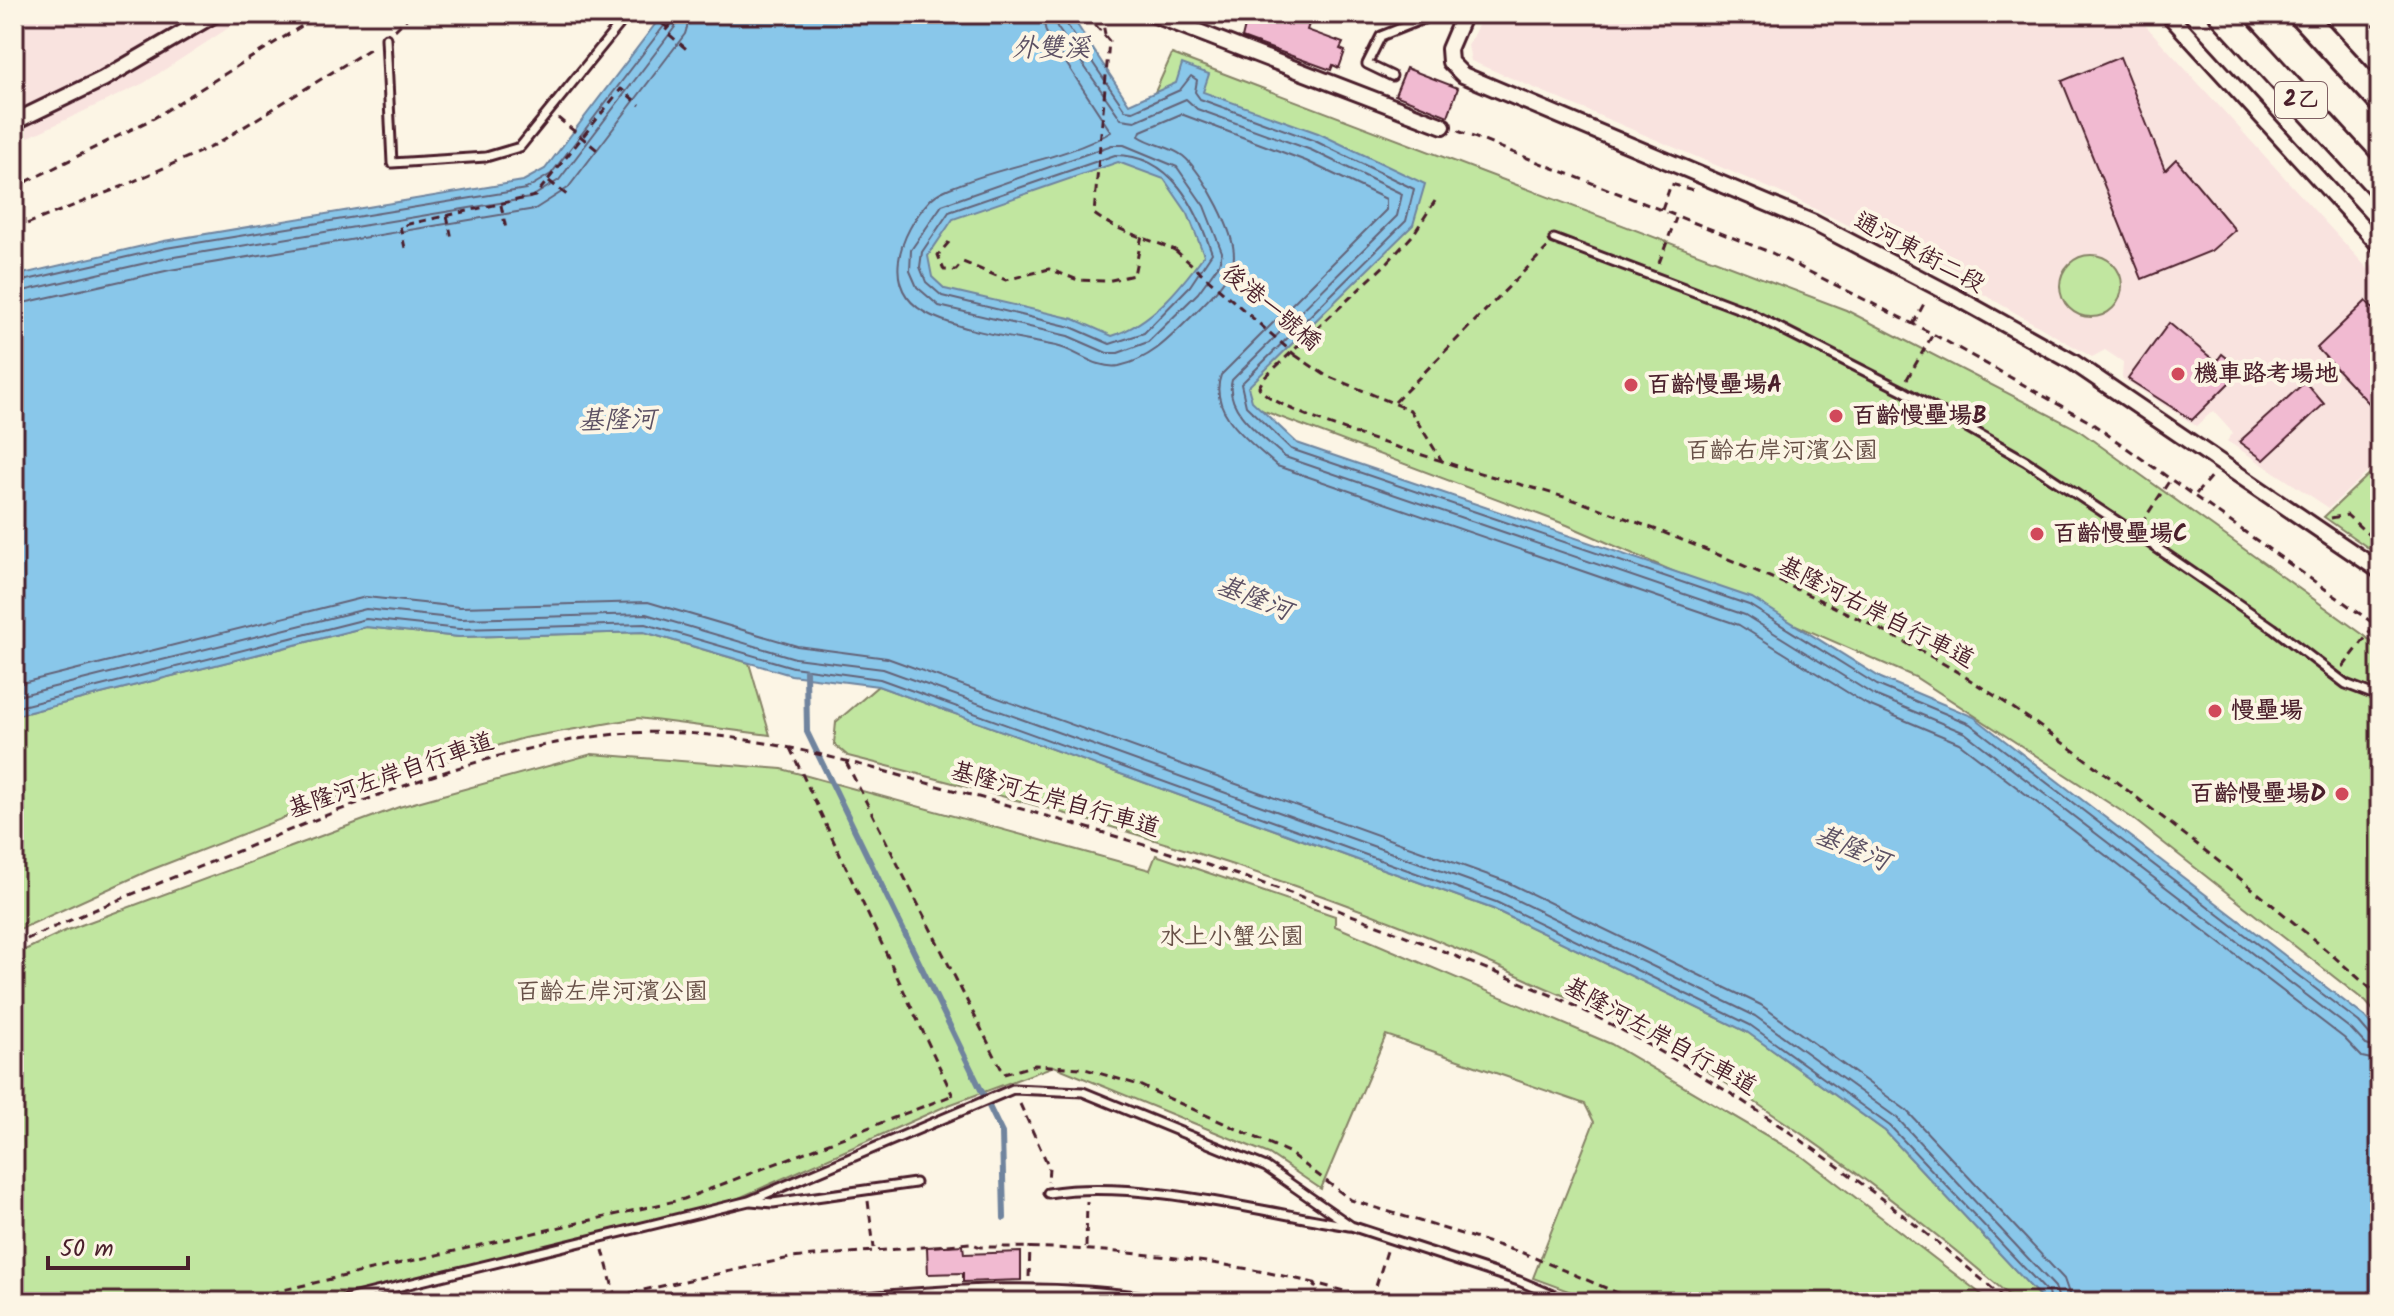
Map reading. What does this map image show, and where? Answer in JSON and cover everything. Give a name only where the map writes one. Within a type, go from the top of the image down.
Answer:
[{"type":"main road","name":"2乙","points":[[2222,14],[2380,187]]},
{"type":"main road","name":"2乙","points":[[2301,14],[2380,100]]},
{"type":"street","points":[[14,122],[103,79],[215,14]]},
{"type":"street","points":[[1152,14],[1443,126]]},
{"type":"street","name":"通河東街二段","points":[[1464,14],[1449,49],[1450,62],[1463,75],[1814,223],[1956,297],[2073,362],[2380,571]]},
{"type":"street","points":[[2168,14],[2380,246]]},
{"type":"street","points":[[851,1302],[1110,1298],[1155,1302]]},
{"type":"lane","points":[[1392,76],[1367,64],[1381,36],[1436,14]]},
{"type":"lane","points":[[386,38],[392,163],[486,157],[520,147],[619,25]]},
{"type":"lane","points":[[1554,239],[1654,274],[1748,312],[1902,390],[2026,461],[2135,533],[2273,628],[2346,684],[2380,697]]},
{"type":"lane","points":[[335,1302],[749,1201],[1013,1089],[1083,1092],[1183,1132],[1266,1167],[1351,1226]]},
{"type":"lane","points":[[749,1201],[773,1203],[915,1183]]},
{"type":"lane","points":[[1048,1193],[1088,1187],[1351,1226],[1519,1281],[1569,1302]]},
{"type":"path","points":[[14,188],[154,118],[321,14]]},
{"type":"path","points":[[14,229],[213,146],[332,75],[386,38],[411,14]]},
{"type":"path","points":[[650,14],[668,28]]},
{"type":"path","points":[[680,14],[665,31],[690,52]]},
{"type":"path","points":[[705,14],[710,18]]},
{"type":"path","points":[[949,242],[938,255],[944,270],[956,270],[963,262],[1006,280],[1049,269],[1078,280],[1107,281],[1134,275],[1142,235],[1113,228],[1094,214],[1109,41],[1086,14]]},
{"type":"path","points":[[1101,14],[1105,34]]},
{"type":"path","points":[[2364,14],[2380,31]]},
{"type":"path","points":[[405,248],[400,226],[535,196],[621,89],[640,105]]},
{"type":"path","points":[[549,111],[601,153]]},
{"type":"path","points":[[1443,126],[1772,253],[1933,334],[2090,422],[2378,626]]},
{"type":"path","points":[[1662,212],[1671,184],[1696,194],[1703,177]]},
{"type":"path","points":[[548,180],[568,196]]},
{"type":"path","name":"基隆河右岸自行車道","points":[[1435,201],[1413,235],[1264,378],[1259,387],[1263,395],[1305,415],[1590,506],[1698,547],[1794,588],[1907,644],[1961,675],[2066,745],[2283,912],[2380,997]]},
{"type":"path","points":[[501,204],[506,229]]},
{"type":"path","points":[[447,215],[452,239]]},
{"type":"path","points":[[1654,274],[1676,218]]},
{"type":"path","name":"後港一號橋","points":[[1142,235],[1175,250],[1295,355],[1325,375],[1394,403]]},
{"type":"path","points":[[1442,461],[1410,410],[1394,403],[1540,258],[1554,239]]},
{"type":"path","points":[[1913,324],[1928,297],[1950,310],[1956,297]]},
{"type":"path","points":[[1902,390],[1933,334]]},
{"type":"path","points":[[2195,495],[2212,475],[2232,490],[2244,476]]},
{"type":"path","points":[[2135,533],[2171,478]]},
{"type":"path","points":[[2318,527],[2333,516],[2347,515],[2380,545]]},
{"type":"path","points":[[2335,676],[2378,626],[2380,619]]},
{"type":"path","name":"基隆河左岸自行車道","points":[[14,945],[425,778],[531,747],[612,734],[696,732],[790,748],[1210,865],[1355,914],[1574,1005],[1727,1091],[1828,1158],[2008,1302]]},
{"type":"path","points":[[790,748],[960,1111]]},
{"type":"path","points":[[846,762],[1013,1089],[1049,1167],[1048,1193]]},
{"type":"path","points":[[1004,1074],[1035,1065],[1082,1068],[1139,1085],[1288,1152],[1351,1200],[1523,1253],[1639,1302]]},
{"type":"path","points":[[230,1302],[684,1199],[953,1095]]},
{"type":"path","points":[[1086,1248],[1088,1187]]},
{"type":"path","points":[[867,1190],[874,1248]]},
{"type":"path","points":[[600,1239],[615,1296]]},
{"type":"path","points":[[1372,1299],[1391,1239]]},
{"type":"path","points":[[589,1302],[790,1258],[874,1248],[971,1243],[980,1247],[1086,1248],[1156,1256],[1316,1283],[1380,1302]]},
{"type":"path","points":[[1029,1277],[1030,1246]]},
{"type":"path","points":[[1311,1302],[1316,1283]]},
{"type":"shaded area","points":[[14,14],[250,14],[144,83],[14,144]]},
{"type":"shaded area","points":[[1484,14],[2135,14],[2368,269],[2375,264],[2380,268],[2380,461],[2329,508],[2227,441],[2233,433],[2213,411],[2196,426],[2122,378],[2123,362],[2105,350],[2092,357],[1969,286],[1793,198],[1471,61],[1468,45]]},
{"type":"green space","name":"百齡右岸河濱公園","points":[[1172,54],[1846,310],[2077,429],[2365,636],[2380,650],[2380,1018],[2366,1002],[2132,818],[1915,677],[1567,525],[921,282],[931,243],[954,207],[1143,119]]},
{"type":"green space","points":[[2091,255],[2103,257],[2113,264],[2120,274],[2120,298],[2113,308],[2103,315],[2091,317],[2079,315],[2069,308],[2062,298],[2060,286],[2062,274],[2069,264],[2079,257]]},
{"type":"green space","points":[[2380,464],[2380,556],[2324,517]]},
{"type":"green space","points":[[366,627],[459,637],[644,632],[749,663],[770,735],[638,718],[524,738],[378,781],[148,871],[14,932],[14,716]]},
{"type":"green space","points":[[878,686],[1493,909],[1747,1032],[1885,1131],[2045,1302],[2017,1302],[1840,1161],[1700,1066],[1605,1014],[1444,943],[1277,880],[1021,801],[848,756],[834,744],[836,722]]},
{"type":"green space","name":"百齡左岸河濱公園","points":[[592,754],[782,769],[1150,870],[1156,855],[1335,916],[1335,926],[1611,1044],[1803,1157],[1986,1298],[1983,1302],[1598,1302],[1533,1278],[1594,1122],[1585,1104],[1386,1035],[1321,1189],[1269,1154],[1054,1066],[946,1106],[714,1209],[334,1302],[14,1302],[14,955],[65,931],[399,807]]},
{"type":"water","points":[[663,14],[1070,14],[1129,104],[1176,83],[1182,64],[1209,74],[1203,92],[1318,133],[1425,184],[1413,225],[1248,387],[1252,401],[1297,443],[1752,598],[1881,678],[1974,717],[2365,1017],[2380,1035],[2380,1302],[2045,1302],[1885,1131],[1747,1032],[1493,909],[878,686],[791,675],[644,632],[459,637],[366,627],[14,716],[14,276],[164,241],[523,181],[545,169]],"holes":[[[1118,162],[1164,179],[1188,214],[1204,255],[1164,303],[1140,322],[1112,336],[1074,319],[945,289],[932,277],[928,256],[953,219]]]},
{"type":"building","points":[[1248,14],[1291,14],[1310,21],[1307,30],[1343,43],[1340,49],[1345,51],[1339,68],[1333,65],[1331,70],[1242,38]]},
{"type":"building","points":[[2120,57],[2165,170],[2176,159],[2235,230],[2211,251],[2142,279],[2062,81]]},
{"type":"building","points":[[1406,68],[1458,88],[1448,116],[1395,95]]},
{"type":"building","points":[[2366,301],[2380,316],[2380,415],[2317,348]]},
{"type":"building","name":"機車路考場地","points":[[2169,323],[2216,362],[2222,354],[2242,370],[2192,420],[2128,379]]},
{"type":"building","points":[[2305,382],[2324,404],[2264,460],[2239,442]]},
{"type":"building","points":[[963,1245],[964,1254],[1021,1252],[1021,1280],[963,1282],[963,1273],[928,1274],[927,1247]]},
{"type":"waterway","points":[[806,671],[807,732],[1002,1133],[1004,1218]]},
{"type":"place","name":"機車路考場地","points":[[2178,374]]},
{"type":"place","name":"百齡慢壘場A","points":[[1631,385]]},
{"type":"place","name":"百齡慢壘場B","points":[[1836,416]]},
{"type":"place","name":"百齡慢壘場C","points":[[2037,534]]},
{"type":"place","name":"慢壘場","points":[[2215,711]]},
{"type":"place","name":"百齡慢壘場D","points":[[2342,794]]},
{"type":"water label","name":"外雙溪","points":[[1051,49]]},
{"type":"water label","name":"基隆河","points":[[617,421]]},
{"type":"water label","name":"基隆河","points":[[1254,599]]},
{"type":"water label","name":"基隆河","points":[[1852,849]]},
{"type":"park label","name":"水上小蟹公園","points":[[1232,937]]}]
